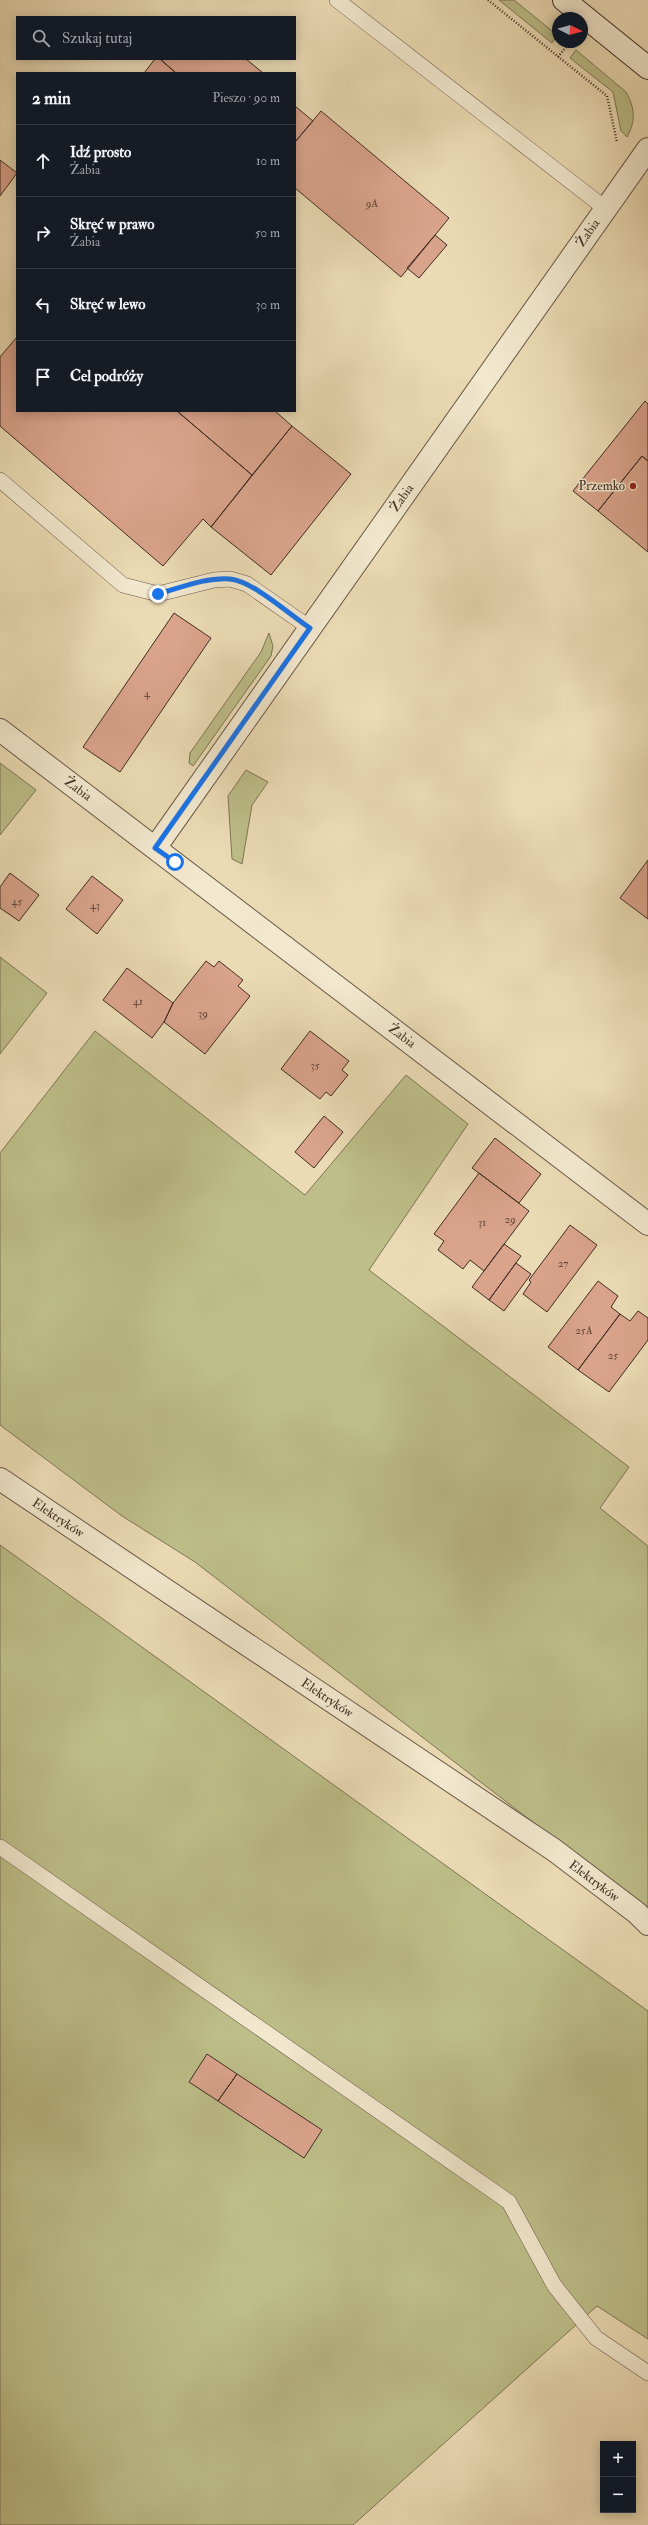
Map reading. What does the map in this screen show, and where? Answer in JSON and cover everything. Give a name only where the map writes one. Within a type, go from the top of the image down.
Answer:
[{"type":"street","points":[[564,0],[648,68]]},
{"type":"street","name":"Żabia","points":[[155,848],[648,148]]},
{"type":"street","name":"Żabia","points":[[0,730],[648,1224]]},
{"type":"street","name":"Elektryków","points":[[0,1479],[554,1850],[637,1913],[648,1924]]},
{"type":"lane","points":[[337,0],[606,209]]},
{"type":"lane","points":[[0,480],[123,585],[158,594],[214,580],[230,579],[246,584],[310,628]]},
{"type":"lane","points":[[0,1847],[508,2202],[554,2285],[596,2338],[648,2373]]},
{"type":"path","points":[[488,0],[607,96],[619,154],[636,166]]},
{"type":"path","points":[[558,57],[565,48]]},
{"type":"green space","points":[[499,0],[514,0],[552,31],[552,43]]},
{"type":"green space","points":[[576,50],[626,92],[633,109],[632,125],[627,137],[621,131],[613,92],[570,58]]},
{"type":"green space","points":[[269,633],[273,646],[271,656],[193,766],[189,763],[190,753],[261,652]]},
{"type":"green space","points":[[0,763],[36,790],[0,835]]},
{"type":"green space","points":[[246,770],[268,782],[252,805],[242,864],[232,859],[228,796]]},
{"type":"green space","points":[[0,957],[47,993],[0,1054]]},
{"type":"green space","points":[[95,1031],[305,1195],[406,1075],[468,1124],[369,1270],[629,1467],[600,1508],[648,1546],[648,1911],[195,1562],[122,1516],[0,1425],[0,1153]]},
{"type":"green space","points":[[0,1545],[648,2011],[648,2339],[597,2306],[353,2525],[0,2525]]},
{"type":"building","points":[[154,60],[161,60],[175,72],[145,72]]},
{"type":"building","points":[[161,60],[247,60],[262,72],[175,72]]},
{"type":"building","points":[[296,107],[313,121],[296,141]]},
{"type":"building","points":[[321,111],[449,218],[401,277],[296,189],[296,141]]},
{"type":"building","points":[[0,160],[16,172],[16,174],[0,196]]},
{"type":"building","points":[[435,235],[447,245],[419,278],[407,268]]},
{"type":"building","points":[[16,338],[16,412],[178,412],[252,475],[211,527],[203,519],[163,566],[0,426],[0,357]]},
{"type":"building","points":[[645,401],[648,404],[648,461],[642,456],[598,511],[573,491]]},
{"type":"building","points":[[178,412],[276,412],[292,426],[252,475]]},
{"type":"building","points":[[292,426],[351,474],[271,575],[211,527]]},
{"type":"building","name":"Przemko","points":[[642,456],[648,461],[648,552],[598,511]]},
{"type":"building","points":[[174,613],[211,638],[120,772],[83,747]]},
{"type":"building","points":[[648,860],[648,919],[620,898]]},
{"type":"building","points":[[10,873],[39,895],[19,921],[0,908],[0,887]]},
{"type":"building","points":[[92,876],[123,900],[97,934],[66,909]]},
{"type":"building","points":[[206,961],[214,967],[219,961],[243,980],[238,986],[250,996],[205,1054],[164,1022],[173,1003]]},
{"type":"building","points":[[127,968],[173,1003],[164,1022],[152,1038],[103,1000]]},
{"type":"building","points":[[310,1031],[349,1061],[342,1070],[348,1075],[331,1096],[326,1092],[320,1099],[281,1069]]},
{"type":"building","points":[[324,1116],[343,1132],[314,1168],[295,1152]]},
{"type":"building","points":[[495,1138],[541,1174],[519,1203],[472,1168]]},
{"type":"building","points":[[479,1173],[529,1211],[484,1271],[470,1260],[463,1269],[438,1250],[444,1241],[434,1234]]},
{"type":"building","points":[[570,1225],[597,1245],[547,1312],[523,1294],[531,1282],[529,1280]]},
{"type":"building","points":[[504,1244],[521,1256],[489,1300],[472,1287]]},
{"type":"building","points":[[516,1263],[531,1274],[504,1311],[489,1300]]},
{"type":"building","points":[[598,1281],[618,1296],[611,1307],[620,1314],[578,1370],[548,1347]]},
{"type":"building","points":[[638,1311],[648,1318],[648,1340],[609,1392],[578,1370],[620,1314],[630,1321]]},
{"type":"building","points":[[207,2054],[237,2074],[218,2101],[189,2082]]},
{"type":"building","points":[[237,2074],[322,2130],[304,2158],[218,2101]]},
{"type":"place","name":"Przemko","points":[[633,486]]},
{"type":"route","points":[[158,594],[214,580],[230,579],[246,584],[310,628],[155,848],[175,862]]}]
